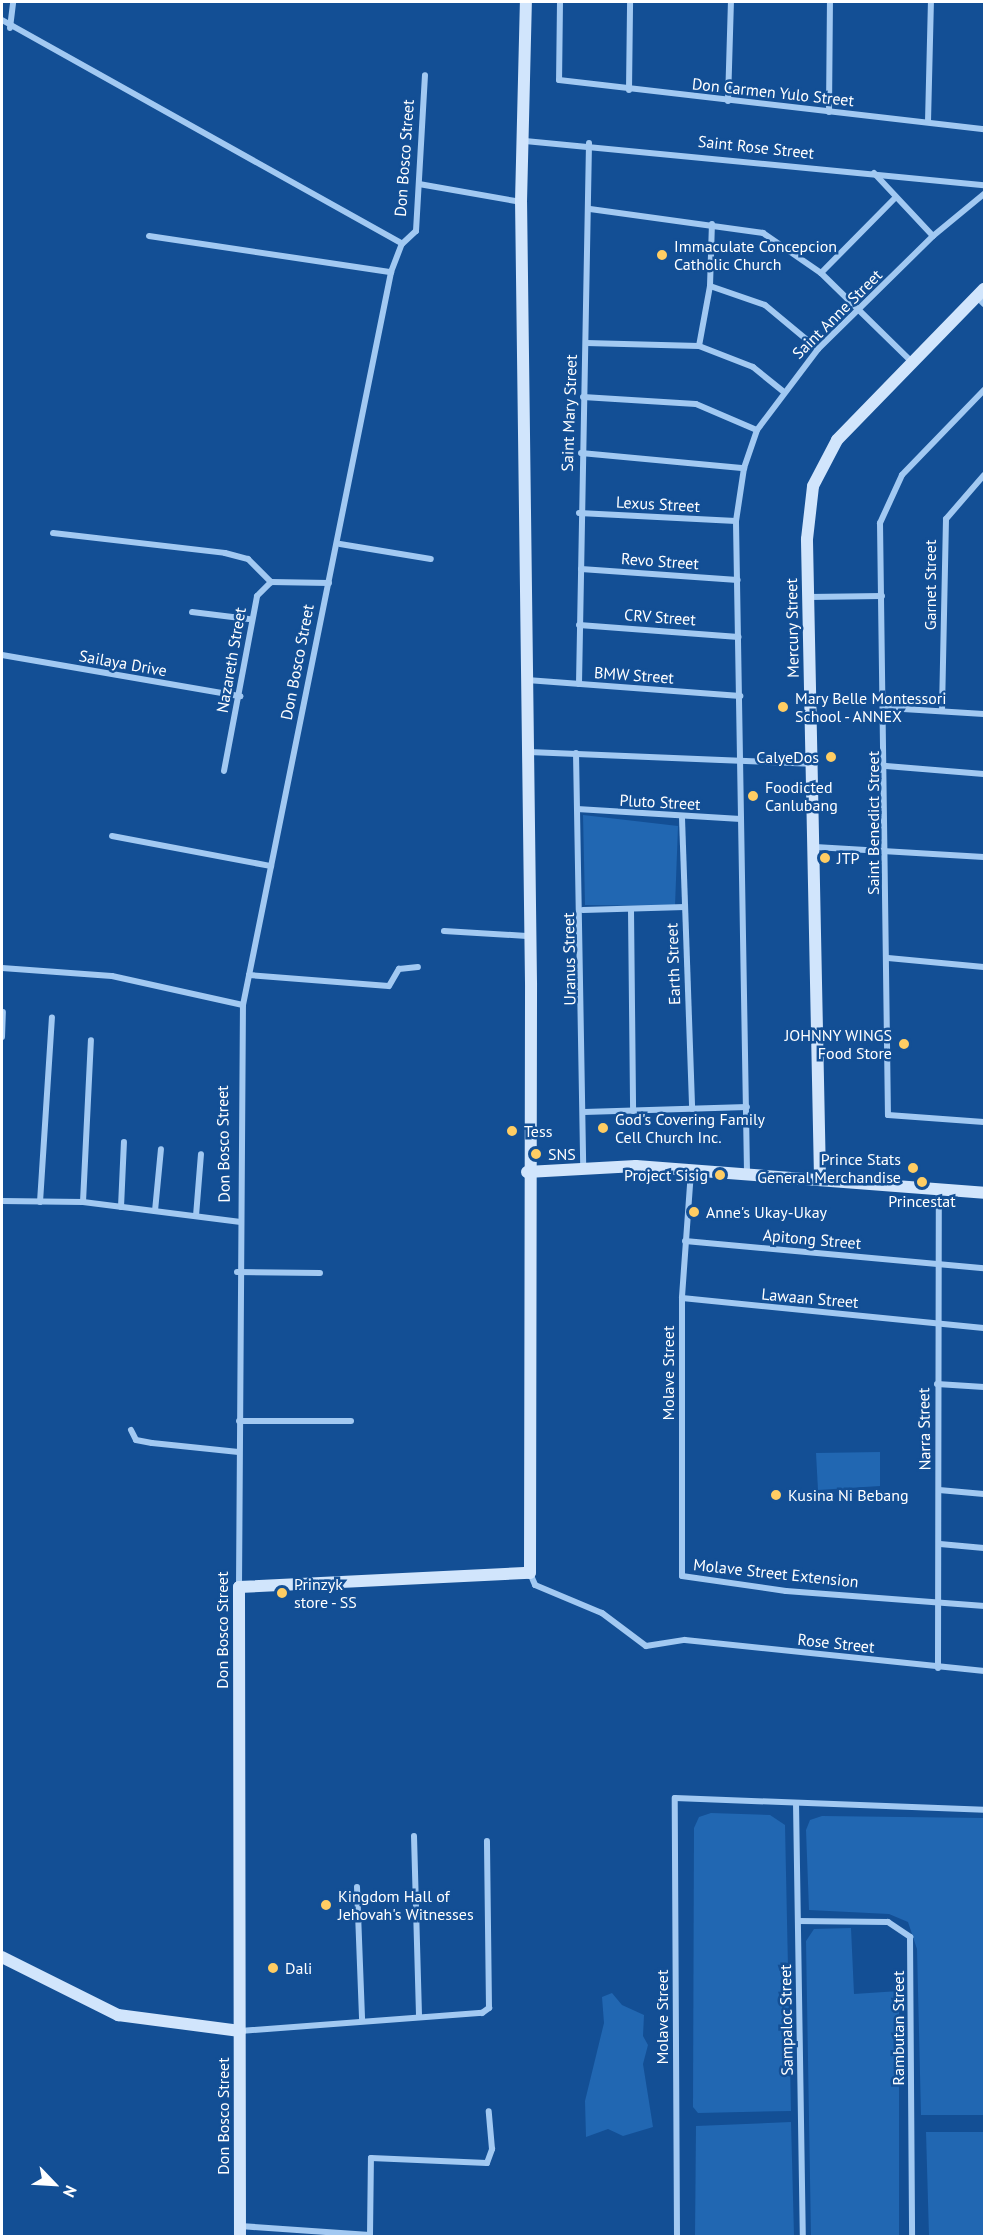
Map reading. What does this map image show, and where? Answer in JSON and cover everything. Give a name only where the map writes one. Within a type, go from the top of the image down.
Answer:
[{"type":"street","points":[[10,28],[13,2]]},
{"type":"street","points":[[239,1587],[530,1572],[527,680],[521,202],[525,141],[526,2]]},
{"type":"street","name":"Don Carmen Yulo Street","points":[[560,2],[559,80],[629,90],[984,129]]},
{"type":"street","points":[[629,90],[630,2]]},
{"type":"street","points":[[728,101],[731,2]]},
{"type":"street","points":[[830,2],[830,112]]},
{"type":"street","points":[[928,122],[931,2]]},
{"type":"street","points":[[2,20],[10,28],[402,244]]},
{"type":"street","name":"Don Bosco Street","points":[[240,2231],[237,1272],[241,1222],[243,1005],[329,583],[340,544],[391,272],[402,244],[416,231],[425,75]]},
{"type":"street","name":"Saint Rose Street","points":[[525,141],[589,143],[984,185]]},
{"type":"street","name":"Saint Mary Street","points":[[579,684],[581,569],[579,513],[590,209],[589,143]]},
{"type":"street","points":[[874,172],[895,198],[933,236]]},
{"type":"street","points":[[419,184],[521,202]]},
{"type":"street","name":"Saint Anne Street","points":[[747,1172],[742,765],[736,521],[744,468],[757,430],[783,391],[818,349],[933,236],[984,194]]},
{"type":"street","points":[[821,273],[895,198]]},
{"type":"street","points":[[590,209],[712,224],[763,233],[821,273],[861,309],[911,361]]},
{"type":"street","points":[[699,346],[710,286],[712,224]]},
{"type":"street","points":[[149,236],[391,272]]},
{"type":"street","points":[[710,286],[765,305],[818,349]]},
{"type":"street","name":"Mercury Street","points":[[820,1178],[807,539],[821,463],[911,361],[982,297]]},
{"type":"street","points":[[586,344],[699,346],[753,367],[783,391]]},
{"type":"street","name":"Saint Benedict Street","points":[[984,390],[902,475],[887,498],[880,523],[887,708],[888,1115],[984,1122]]},
{"type":"street","points":[[583,396],[696,404],[757,430]]},
{"type":"street","points":[[581,453],[744,468]]},
{"type":"street","name":"Garnet Street","points":[[942,710],[946,519],[984,475]]},
{"type":"street","name":"Lexus Street","points":[[579,513],[736,521]]},
{"type":"street","points":[[53,533],[225,554],[248,559],[272,582],[329,583]]},
{"type":"street","points":[[340,544],[431,559]]},
{"type":"street","name":"Revo Street","points":[[581,569],[738,580]]},
{"type":"street","name":"Nazareth Street","points":[[224,771],[240,696],[249,619],[257,596],[272,582]]},
{"type":"street","points":[[808,597],[882,596]]},
{"type":"street","points":[[192,612],[249,619]]},
{"type":"street","name":"CRV Street","points":[[579,625],[739,637]]},
{"type":"street","name":"Sailaya Drive","points":[[2,656],[240,696]]},
{"type":"street","name":"BMW Street","points":[[527,680],[740,696]]},
{"type":"street","points":[[887,708],[984,714]]},
{"type":"street","points":[[527,752],[576,753],[742,765],[810,764]]},
{"type":"street","name":"Uranus Street","points":[[576,753],[583,910],[582,1166]]},
{"type":"street","points":[[886,766],[984,774]]},
{"type":"street","name":"Pluto Street","points":[[577,809],[682,818],[741,819]]},
{"type":"street","name":"Earth Street","points":[[682,818],[692,1109]]},
{"type":"street","points":[[112,836],[271,866]]},
{"type":"street","points":[[815,847],[887,849],[984,856]]},
{"type":"street","points":[[583,910],[685,907]]},
{"type":"street","points":[[632,910],[633,1112]]},
{"type":"street","points":[[444,931],[527,936]]},
{"type":"street","points":[[888,958],[984,967]]},
{"type":"street","points":[[249,975],[389,986],[399,969],[417,967]]},
{"type":"street","points":[[2,968],[112,976],[243,1005]]},
{"type":"street","points":[[2,1037],[3,1012]]},
{"type":"street","points":[[40,1202],[52,1017]]},
{"type":"street","points":[[82,1202],[91,1040]]},
{"type":"street","points":[[584,1112],[747,1107]]},
{"type":"street","points":[[121,1206],[124,1142]]},
{"type":"street","points":[[155,1211],[161,1149]]},
{"type":"street","points":[[196,1216],[201,1154]]},
{"type":"street","points":[[527,1172],[582,1166],[747,1172],[984,1193]]},
{"type":"street","name":"Molave Street","points":[[682,1576],[682,1298],[691,1171]]},
{"type":"street","name":"Narra Street","points":[[938,1668],[940,1544],[936,1263],[939,1189]]},
{"type":"street","points":[[2,1201],[82,1202],[241,1222]]},
{"type":"street","name":"Apitong Street","points":[[685,1241],[984,1268]]},
{"type":"street","points":[[237,1272],[320,1274]]},
{"type":"street","name":"Lawaan Street","points":[[682,1298],[984,1328]]},
{"type":"street","points":[[937,1384],[984,1387]]},
{"type":"street","points":[[239,1420],[351,1421]]},
{"type":"street","points":[[131,1430],[136,1440],[238,1452]]},
{"type":"street","points":[[939,1490],[984,1494]]},
{"type":"street","points":[[940,1544],[984,1548]]},
{"type":"street","name":"Rose Street","points":[[530,1572],[535,1585],[602,1613],[646,1646],[685,1640],[984,1671]]},
{"type":"street","name":"Molave Street Extension","points":[[682,1576],[805,1592],[984,1606]]},
{"type":"street","name":"Molave Street","points":[[677,2236],[675,1798],[796,1803]]},
{"type":"street","points":[[796,1803],[984,1810]]},
{"type":"street","name":"Sampaloc Street","points":[[796,1803],[802,2236]]},
{"type":"street","points":[[414,1836],[419,2016]]},
{"type":"street","points":[[2,1957],[118,2015],[240,2031],[362,2020],[482,2013],[493,1999],[487,1841]]},
{"type":"street","points":[[357,1887],[362,2020]]},
{"type":"street","name":"Rambutan Street","points":[[798,1921],[880,1920],[902,1927],[910,1937],[912,2236]]},
{"type":"street","points":[[240,2231],[370,2235],[371,2158],[487,2163],[492,2149],[489,2111]]},
{"type":"shaded area","points":[[583,815],[678,826],[675,906],[585,905]]},
{"type":"shaded area","points":[[880,1452],[880,1486],[818,1490],[816,1453]]},
{"type":"shaded area","points":[[711,1813],[770,1815],[785,1825],[791,2111],[698,2113],[693,2107],[694,1828],[699,1817]]},
{"type":"shaded area","points":[[822,1816],[984,1818],[984,2115],[921,2115],[917,1949],[908,1922],[889,1914],[809,1910],[806,1830],[810,1820]]},
{"type":"shaded area","points":[[851,1928],[854,1994],[899,1991],[899,2236],[811,2236],[806,1941],[814,1929]]},
{"type":"shaded area","points":[[612,1993],[622,2005],[644,2015],[643,2036],[648,2045],[643,2064],[653,2127],[623,2136],[608,2129],[586,2137],[585,2101],[604,2023],[602,1997]]},
{"type":"shaded area","points":[[791,2122],[794,2236],[695,2236],[696,2126]]},
{"type":"shaded area","points":[[926,2132],[984,2132],[984,2236],[929,2236]]},
{"type":"place","name":"Immaculate Concepcion Catholic Church","points":[[662,255]]},
{"type":"place","name":"Mary Belle Montessori School - ANNEX","points":[[783,707]]},
{"type":"place","name":"CalyeDos","points":[[831,757]]},
{"type":"place","name":"Foodicted Canlubang","points":[[753,796]]},
{"type":"place","name":"JTP","points":[[825,858]]},
{"type":"place","name":"JOHNNY WINGS Food Store","points":[[904,1044]]},
{"type":"place","name":"God's Covering Family Cell Church Inc.","points":[[603,1128]]},
{"type":"place","name":"Tess","points":[[512,1131]]},
{"type":"place","name":"SNS","points":[[536,1154]]},
{"type":"place","name":"Prince Stats General Merchandise","points":[[913,1168]]},
{"type":"place","name":"Project Sisig","points":[[720,1175]]},
{"type":"place","name":"Princestat","points":[[922,1182]]},
{"type":"place","name":"Anne's Ukay-Ukay","points":[[694,1212]]},
{"type":"place","name":"Kusina Ni Bebang","points":[[776,1495]]},
{"type":"place","name":"Prinzyk store - SS","points":[[282,1593]]},
{"type":"place","name":"Kingdom Hall of Jehovah's Witnesses","points":[[326,1905]]},
{"type":"place","name":"Dali","points":[[273,1968]]}]
